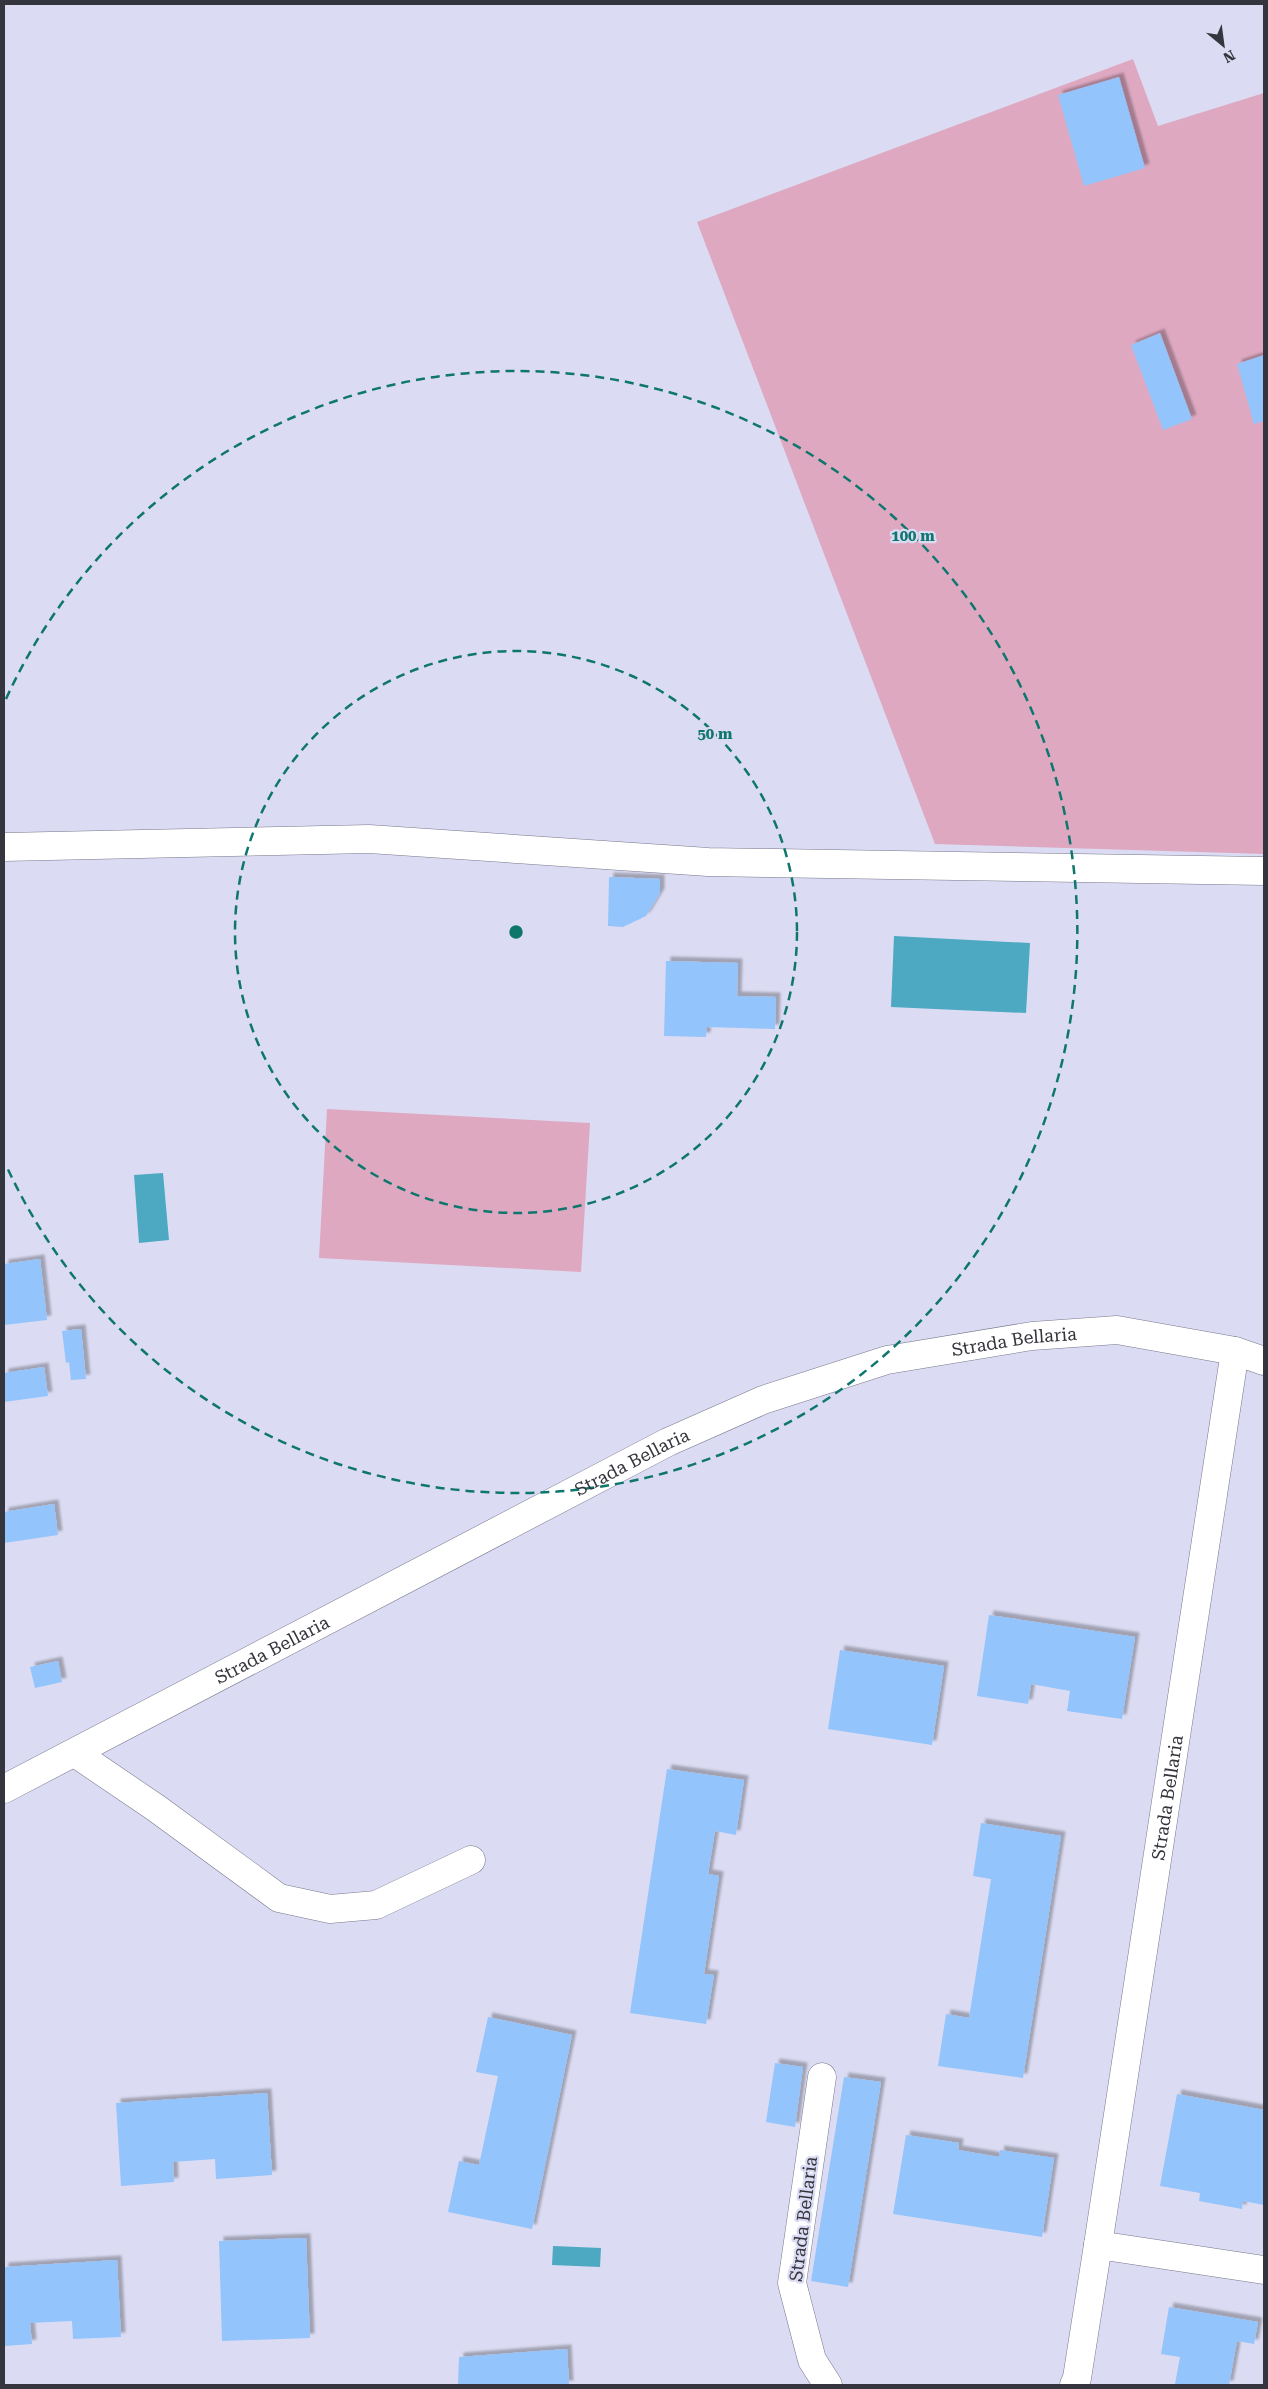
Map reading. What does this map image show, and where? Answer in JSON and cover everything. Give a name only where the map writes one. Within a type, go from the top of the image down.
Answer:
[{"type":"street","points":[[4,847],[369,839],[708,862],[1264,871]]},
{"type":"street","name":"Strada Bellaria","points":[[4,1789],[668,1442],[763,1400],[887,1360],[1032,1336],[1117,1330],[1235,1351],[1264,1361]]},
{"type":"street","name":"Strada Bellaria","points":[[1074,2385],[1077,2378],[1098,2245],[1235,1351]]},
{"type":"street","points":[[75,1753],[156,1808],[279,1898],[330,1909],[376,1905],[471,1860]]},
{"type":"street","name":"Strada Bellaria","points":[[822,2077],[792,2283],[812,2360],[828,2385]]},
{"type":"street","points":[[1098,2245],[1264,2270]]},
{"type":"shaded area","points":[[1133,59],[1158,126],[1264,93],[1264,854],[935,844],[697,222]]},
{"type":"shaded area","points":[[327,1109],[590,1123],[581,1272],[319,1258]]},
{"type":"water","points":[[894,936],[1030,943],[1026,1013],[891,1007]]},
{"type":"water","points":[[163,1173],[169,1240],[139,1243],[134,1175]]},
{"type":"water","points":[[553,2246],[601,2248],[600,2267],[552,2265]]},
{"type":"building","points":[[1119,77],[1145,168],[1084,186],[1058,95]]},
{"type":"building","points":[[1160,333],[1192,419],[1163,430],[1131,345]]},
{"type":"building","points":[[1264,355],[1264,421],[1254,424],[1237,364]]},
{"type":"building","points":[[609,877],[660,879],[660,893],[646,916],[623,927],[608,926]]},
{"type":"building","points":[[666,961],[738,963],[737,996],[776,997],[775,1029],[707,1027],[706,1037],[664,1036]]},
{"type":"building","points":[[40,1259],[47,1320],[4,1325],[4,1264]]},
{"type":"building","points":[[81,1329],[86,1379],[71,1380],[69,1362],[66,1363],[62,1331]]},
{"type":"building","points":[[44,1367],[48,1396],[4,1402],[4,1373]]},
{"type":"building","points":[[54,1504],[58,1535],[4,1543],[4,1512]]},
{"type":"building","points":[[989,1615],[1135,1637],[1122,1719],[1067,1711],[1070,1691],[1031,1684],[1028,1704],[977,1696]]},
{"type":"building","points":[[840,1650],[944,1666],[932,1745],[828,1729]]},
{"type":"building","points":[[58,1661],[62,1682],[35,1688],[30,1667]]},
{"type":"building","points":[[667,1769],[744,1780],[736,1835],[715,1831],[708,1874],[719,1876],[704,1974],[714,1975],[706,2024],[630,2013]]},
{"type":"building","points":[[981,1823],[1061,1836],[1023,2078],[938,2066],[946,2014],[969,2018],[991,1879],[973,1876]]},
{"type":"building","points":[[488,2017],[572,2035],[532,2229],[448,2212],[459,2161],[479,2165],[498,2076],[476,2072]]},
{"type":"building","points":[[775,2063],[803,2067],[795,2127],[766,2122]]},
{"type":"building","points":[[844,2077],[881,2082],[848,2287],[811,2281]]},
{"type":"building","points":[[267,2093],[272,2175],[216,2179],[215,2159],[173,2162],[174,2182],[121,2186],[116,2103]]},
{"type":"building","points":[[1177,2094],[1264,2110],[1264,2205],[1243,2201],[1242,2209],[1199,2201],[1200,2193],[1160,2186]]},
{"type":"building","points":[[906,2135],[959,2143],[958,2150],[999,2157],[1000,2150],[1054,2158],[1042,2237],[893,2214]]},
{"type":"building","points":[[306,2238],[310,2338],[222,2341],[219,2241]]},
{"type":"building","points":[[117,2260],[121,2337],[73,2339],[72,2321],[30,2323],[32,2344],[4,2346],[4,2267]]},
{"type":"building","points":[[1169,2307],[1258,2322],[1254,2344],[1237,2341],[1229,2385],[1175,2384],[1180,2357],[1161,2354]]},
{"type":"building","points":[[567,2349],[569,2385],[458,2385],[459,2357]]}]
